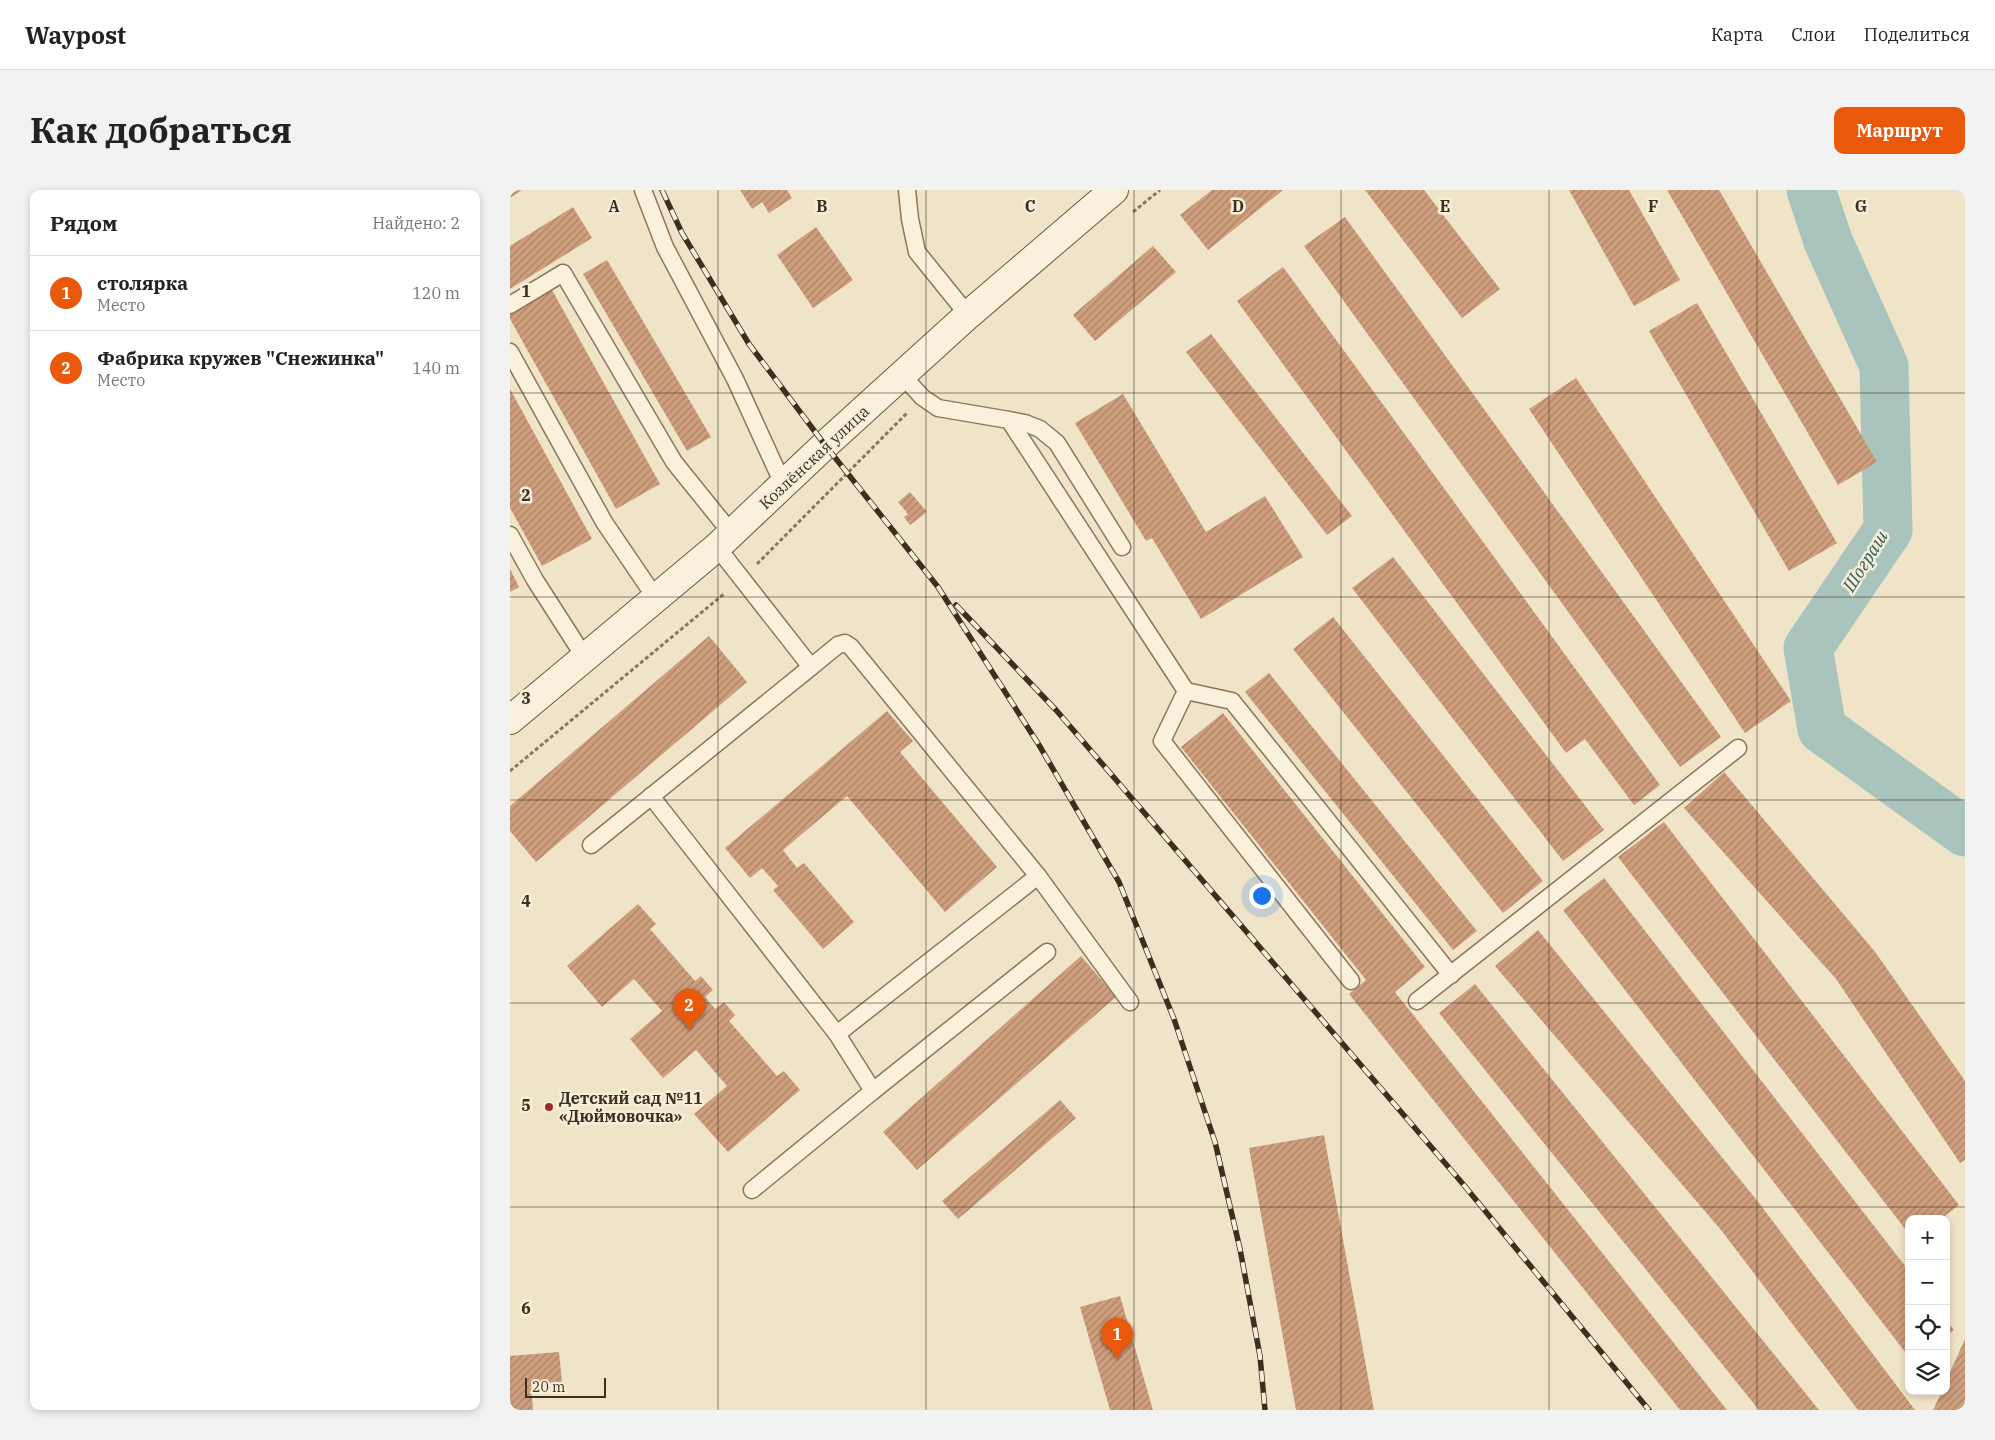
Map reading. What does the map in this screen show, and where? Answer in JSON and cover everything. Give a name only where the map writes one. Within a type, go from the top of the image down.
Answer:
[{"type":"street","name":"Козлёнская улица","points":[[513,711],[585,658],[657,600],[968,315],[1114,190]]},
{"type":"lane","points":[[643,190],[665,247],[734,379],[783,484]]},
{"type":"lane","points":[[907,190],[910,219],[917,252],[968,315]]},
{"type":"lane","points":[[510,305],[563,273],[674,462],[724,540],[742,579],[810,667]]},
{"type":"lane","points":[[511,354],[604,522],[657,600]]},
{"type":"lane","points":[[903,376],[922,397],[938,408],[1024,422],[1040,429],[1057,444],[1122,547]]},
{"type":"lane","points":[[1009,420],[1186,691],[1232,700],[1451,975]]},
{"type":"lane","points":[[510,535],[535,580],[585,658]]},
{"type":"lane","points":[[591,846],[810,667],[838,645],[845,643],[851,647],[1038,876],[1130,1002]]},
{"type":"lane","points":[[1186,691],[1162,741],[1351,981]]},
{"type":"lane","points":[[1417,1001],[1738,748]]},
{"type":"lane","points":[[650,796],[837,1034],[873,1091]]},
{"type":"lane","points":[[837,1034],[1038,876]]},
{"type":"lane","points":[[752,1190],[1047,952]]},
{"type":"path","points":[[1129,216],[1160,190]]},
{"type":"path","points":[[510,771],[742,579],[922,397]]},
{"type":"building","points":[[510,190],[522,190],[510,198]]},
{"type":"building","points":[[740,190],[787,190],[792,198],[769,213],[762,202],[752,209]]},
{"type":"building","points":[[1212,190],[1283,190],[1208,250],[1180,215]]},
{"type":"building","points":[[1365,190],[1424,190],[1500,289],[1462,318]]},
{"type":"building","points":[[1569,190],[1629,190],[1680,280],[1634,306]]},
{"type":"building","points":[[1667,190],[1719,190],[1877,462],[1838,485]]},
{"type":"building","points":[[573,207],[592,238],[510,289],[510,246]]},
{"type":"building","points":[[1345,217],[1721,737],[1680,767],[1304,246]]},
{"type":"building","points":[[816,227],[853,280],[813,308],[777,255]]},
{"type":"building","points":[[1153,246],[1176,272],[1095,341],[1073,315]]},
{"type":"building","points":[[607,260],[711,437],[687,451],[583,274]]},
{"type":"building","points":[[1283,267],[1660,785],[1634,805],[1585,739],[1566,753],[1237,301]]},
{"type":"building","points":[[552,290],[660,484],[616,509],[510,319],[510,314]]},
{"type":"building","points":[[1697,303],[1837,543],[1789,571],[1649,331]]},
{"type":"building","points":[[1211,334],[1352,516],[1327,535],[1186,352]]},
{"type":"building","points":[[1576,378],[1791,701],[1745,733],[1529,409]]},
{"type":"building","points":[[510,389],[592,539],[542,566],[510,508]]},
{"type":"building","points":[[1123,394],[1206,532],[1265,496],[1303,557],[1201,619],[1152,538],[1146,541],[1075,423]]},
{"type":"building","points":[[910,492],[927,512],[910,525],[904,517],[908,514],[898,502]]},
{"type":"building","points":[[1393,557],[1604,830],[1563,861],[1352,588]]},
{"type":"building","points":[[510,569],[519,587],[510,592]]},
{"type":"building","points":[[1333,617],[1543,881],[1503,913],[1293,649]]},
{"type":"building","points":[[709,636],[747,682],[536,862],[510,831],[510,806]]},
{"type":"building","points":[[1269,673],[1477,931],[1453,950],[1245,692]]},
{"type":"building","points":[[887,711],[913,741],[900,752],[997,867],[945,912],[847,796],[783,850],[797,868],[804,863],[854,922],[823,949],[773,890],[778,886],[762,868],[750,878],[725,848]]},
{"type":"building","points":[[1223,713],[1425,967],[1395,992],[1727,1410],[1680,1410],[1349,994],[1366,980],[1181,747]]},
{"type":"building","points":[[1724,772],[1876,953],[1965,1081],[1965,1160],[1960,1163],[1836,979],[1684,808]]},
{"type":"building","points":[[1664,822],[1959,1205],[1946,1215],[1905,1215],[1905,1229],[1618,857]]},
{"type":"building","points":[[1604,878],[1905,1266],[1905,1352],[1563,910]]},
{"type":"building","points":[[638,904],[656,924],[650,929],[695,981],[701,976],[713,990],[705,997],[715,1009],[724,1002],[735,1015],[729,1021],[777,1076],[784,1071],[800,1090],[728,1152],[694,1114],[727,1086],[696,1050],[663,1078],[630,1039],[662,1011],[634,979],[602,1007],[567,966]]},
{"type":"building","points":[[1538,930],[1759,1203],[1915,1410],[1858,1410],[1721,1230],[1495,966]]},
{"type":"building","points":[[1081,956],[1116,997],[917,1170],[883,1132]]},
{"type":"building","points":[[1475,984],[1819,1410],[1759,1410],[1439,1013]]},
{"type":"building","points":[[1060,1100],[1076,1118],[958,1219],[942,1201]]},
{"type":"building","points":[[1324,1135],[1374,1410],[1296,1410],[1249,1148]]},
{"type":"building","points":[[1120,1296],[1153,1410],[1110,1410],[1080,1307]]},
{"type":"building","points":[[1950,1325],[1954,1330],[1950,1333]]},
{"type":"building","points":[[1965,1339],[1965,1410],[1933,1410],[1940,1395],[1950,1395],[1950,1372]]},
{"type":"building","points":[[559,1352],[562,1382],[531,1385],[533,1410],[510,1410],[510,1356]]},
{"type":"waterway","name":"Шограш","points":[[1811,190],[1828,241],[1884,366],[1888,530],[1808,648],[1822,729],[1965,832]]},
{"type":"railway","points":[[662,190],[682,233],[749,344],[825,445],[938,587],[1039,745],[1119,882],[1174,1019],[1215,1142],[1240,1249],[1260,1356],[1265,1410]]},
{"type":"railway","points":[[956,605],[1056,710],[1463,1184],[1649,1410]]},
{"type":"place","name":"Фабрика кружев \"Снежинка\"","points":[[689,1030]]},
{"type":"place","name":"Детский сад №11 «Дюймовочка»","points":[[549,1107]]},
{"type":"place","name":"столярка","points":[[1117,1359]]}]
